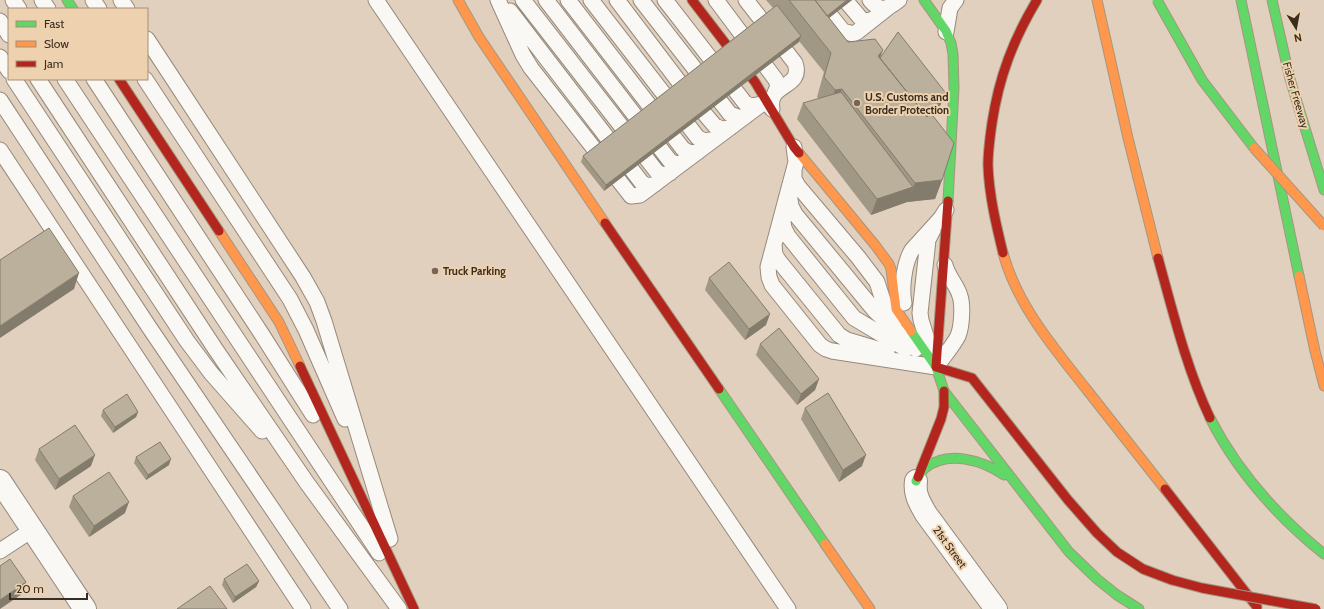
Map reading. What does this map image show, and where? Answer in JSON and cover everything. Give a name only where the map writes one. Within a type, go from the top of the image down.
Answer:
[{"type":"highway","points":[[458,0],[479,37],[564,164],[870,609]]},
{"type":"highway","points":[[692,0],[751,76],[765,107],[794,147],[889,264],[891,269],[896,309],[936,367],[944,391],[944,407],[941,419],[916,481]]},
{"type":"highway","points":[[924,0],[941,23],[951,43],[954,70],[948,203],[936,367]]},
{"type":"highway","points":[[1037,0],[1015,38],[1002,70],[994,106],[989,141],[988,174],[993,210],[1001,248],[1013,282],[1049,342],[1258,609]]},
{"type":"highway","points":[[1097,0],[1117,98],[1145,210],[1190,371],[1204,406],[1220,438],[1243,473],[1275,511],[1297,533],[1324,554]]},
{"type":"highway","points":[[1157,0],[1202,80],[1263,159],[1324,226]]},
{"type":"highway","points":[[1241,0],[1315,351],[1324,386]]},
{"type":"highway","name":"Fisher Freeway","points":[[1272,0],[1290,79],[1324,190]]},
{"type":"highway","points":[[120,80],[279,322],[348,470],[408,606]]},
{"type":"highway","points":[[936,367],[972,378],[1068,500],[1097,533],[1117,552],[1143,569],[1172,580],[1202,588],[1316,609]]},
{"type":"highway","points":[[944,391],[1061,543],[1082,566],[1102,584],[1126,602],[1139,609]]},
{"type":"highway","points":[[916,481],[924,469],[935,464],[961,459],[981,462],[997,469],[1030,501]]},
{"type":"street","points":[[0,481],[85,609]]},
{"type":"street","name":"21st Street","points":[[916,481],[915,489],[917,497],[926,514],[996,609]]},
{"type":"lane","points":[[376,0],[788,609]]},
{"type":"lane","points":[[498,0],[523,55],[531,68],[631,196],[638,196],[746,116],[765,107],[775,94],[778,86],[776,80],[716,0]]},
{"type":"lane","points":[[503,0],[526,33],[642,183],[648,186],[655,184]]},
{"type":"lane","points":[[523,0],[657,172],[663,175],[670,173]]},
{"type":"lane","points":[[546,0],[670,161],[676,164],[684,162]]},
{"type":"lane","points":[[568,0],[683,149],[690,153],[698,152]]},
{"type":"lane","points":[[591,0],[698,138],[705,141],[714,140]]},
{"type":"lane","points":[[617,0],[692,99],[715,126],[722,129],[730,128]]},
{"type":"lane","points":[[641,0],[730,114],[738,117],[746,116]]},
{"type":"lane","points":[[665,0],[745,103],[751,106],[765,107]]},
{"type":"lane","points":[[746,0],[795,63],[797,71],[794,79],[775,94]]},
{"type":"lane","points":[[818,0],[843,31],[852,34],[857,32],[895,3]]},
{"type":"lane","points":[[844,0],[862,20],[868,21],[874,19]]},
{"type":"lane","points":[[870,0],[879,8],[895,3]]},
{"type":"lane","points":[[946,32],[950,8],[956,0]]},
{"type":"lane","points":[[0,22],[8,34]]},
{"type":"lane","points":[[148,41],[304,277],[317,302],[372,481],[408,606]]},
{"type":"lane","points":[[0,57],[8,69]]},
{"type":"lane","points":[[15,80],[187,341],[211,373],[307,483],[408,606]]},
{"type":"lane","points":[[39,80],[216,350],[307,483]]},
{"type":"lane","points":[[66,80],[408,606]]},
{"type":"lane","points":[[95,80],[261,333],[348,470]]},
{"type":"lane","points":[[146,80],[290,299],[306,330],[372,481]]},
{"type":"lane","points":[[0,100],[148,326],[340,609]]},
{"type":"lane","points":[[794,147],[796,162],[789,193],[768,267],[772,285],[820,345],[832,351],[936,367]]},
{"type":"lane","points":[[0,150],[303,609]]},
{"type":"lane","points":[[794,170],[794,179],[798,186],[858,257],[877,282],[887,313],[936,367]]},
{"type":"lane","points":[[789,193],[790,206],[795,214],[875,311],[936,367]]},
{"type":"lane","points":[[936,367],[907,312],[903,297],[905,270],[908,256],[946,212],[948,203]]},
{"type":"lane","points":[[782,214],[784,228],[788,236],[854,318],[936,367]]},
{"type":"lane","points":[[774,245],[775,255],[779,261],[842,338],[936,367]]},
{"type":"lane","points":[[936,367],[958,336],[962,304],[957,288],[946,270],[944,261]]},
{"type":"lane","points":[[0,551],[32,530]]},
{"type":"lane","points":[[857,589],[881,609]]},
{"type":"building","points":[[789,0],[815,0],[848,42],[875,39],[883,50],[878,56],[927,117],[930,112],[954,143],[942,180],[915,183],[842,89],[835,90],[824,77],[831,53]]},
{"type":"building","points":[[815,0],[847,0],[827,16]]},
{"type":"building","points":[[777,5],[801,36],[606,185],[583,156]]},
{"type":"building","points":[[898,32],[945,92],[931,114],[930,112],[927,117],[880,58]]},
{"type":"building","points":[[841,92],[913,187],[877,199],[803,103]]},
{"type":"building","points":[[49,228],[79,273],[0,326],[0,260]]},
{"type":"building","points":[[729,262],[770,314],[749,329],[709,278]]},
{"type":"building","points":[[779,328],[819,379],[801,394],[760,344]]},
{"type":"building","points":[[828,393],[866,455],[843,470],[805,408]]},
{"type":"building","points":[[127,394],[138,412],[115,427],[103,410]]},
{"type":"building","points":[[75,425],[95,455],[59,479],[39,449]]},
{"type":"building","points":[[160,442],[171,459],[148,475],[136,457]]},
{"type":"building","points":[[109,472],[129,502],[94,526],[73,496]]},
{"type":"building","points":[[10,559],[26,582],[0,600],[0,566]]},
{"type":"building","points":[[247,564],[259,581],[235,597],[224,579]]},
{"type":"building","points":[[210,586],[227,609],[177,609]]},
{"type":"traffic: fast","points":[[67,0],[72,8]]},
{"type":"traffic: fast","points":[[924,0],[946,31],[951,43],[953,54],[954,88],[948,201]]},
{"type":"traffic: fast","points":[[1157,0],[1202,80],[1254,148]]},
{"type":"traffic: fast","points":[[1241,0],[1299,276]]},
{"type":"traffic: fast","points":[[1272,0],[1290,79],[1324,190]]},
{"type":"traffic: fast","points":[[911,331],[936,367],[944,391],[1069,552],[1097,579],[1117,595],[1139,609]]},
{"type":"traffic: fast","points":[[719,389],[825,544]]},
{"type":"traffic: fast","points":[[1210,418],[1233,457],[1260,492],[1290,524],[1324,554]]},
{"type":"traffic: fast","points":[[916,481],[924,469],[944,459],[954,458],[975,461],[1004,475]]},
{"type":"traffic: slow","points":[[458,0],[479,37],[605,223]]},
{"type":"traffic: slow","points":[[1097,0],[1128,138],[1158,258]]},
{"type":"traffic: slow","points":[[1254,148],[1324,226]]},
{"type":"traffic: slow","points":[[799,153],[889,264],[891,269],[896,309],[911,331]]},
{"type":"traffic: slow","points":[[219,231],[279,322],[300,366]]},
{"type":"traffic: slow","points":[[1003,253],[1017,290],[1038,325],[1062,358],[1165,489]]},
{"type":"traffic: slow","points":[[1299,276],[1324,386]]},
{"type":"traffic: slow","points":[[825,544],[870,609]]},
{"type":"traffic: jam","points":[[692,0],[755,82],[799,153]]},
{"type":"traffic: jam","points":[[1003,253],[991,198],[988,165],[991,134],[995,106],[1008,59],[1028,15],[1037,0]]},
{"type":"traffic: jam","points":[[120,80],[219,231]]},
{"type":"traffic: jam","points":[[936,367],[948,201]]},
{"type":"traffic: jam","points":[[605,223],[719,389]]},
{"type":"traffic: jam","points":[[1158,258],[1187,359],[1201,399],[1210,418]]},
{"type":"traffic: jam","points":[[300,366],[414,609]]},
{"type":"traffic: jam","points":[[936,367],[972,378],[1068,500],[1097,533],[1117,552],[1143,569],[1172,580]]},
{"type":"traffic: jam","points":[[918,477],[941,419],[944,407],[944,391]]},
{"type":"traffic: jam","points":[[1165,489],[1257,607]]},
{"type":"traffic: jam","points":[[1172,580],[1202,588],[1316,609]]},
{"type":"place","name":"U.S. Customs and Border Protection","points":[[857,103]]},
{"type":"place","name":"Truck Parking","points":[[435,271]]}]
